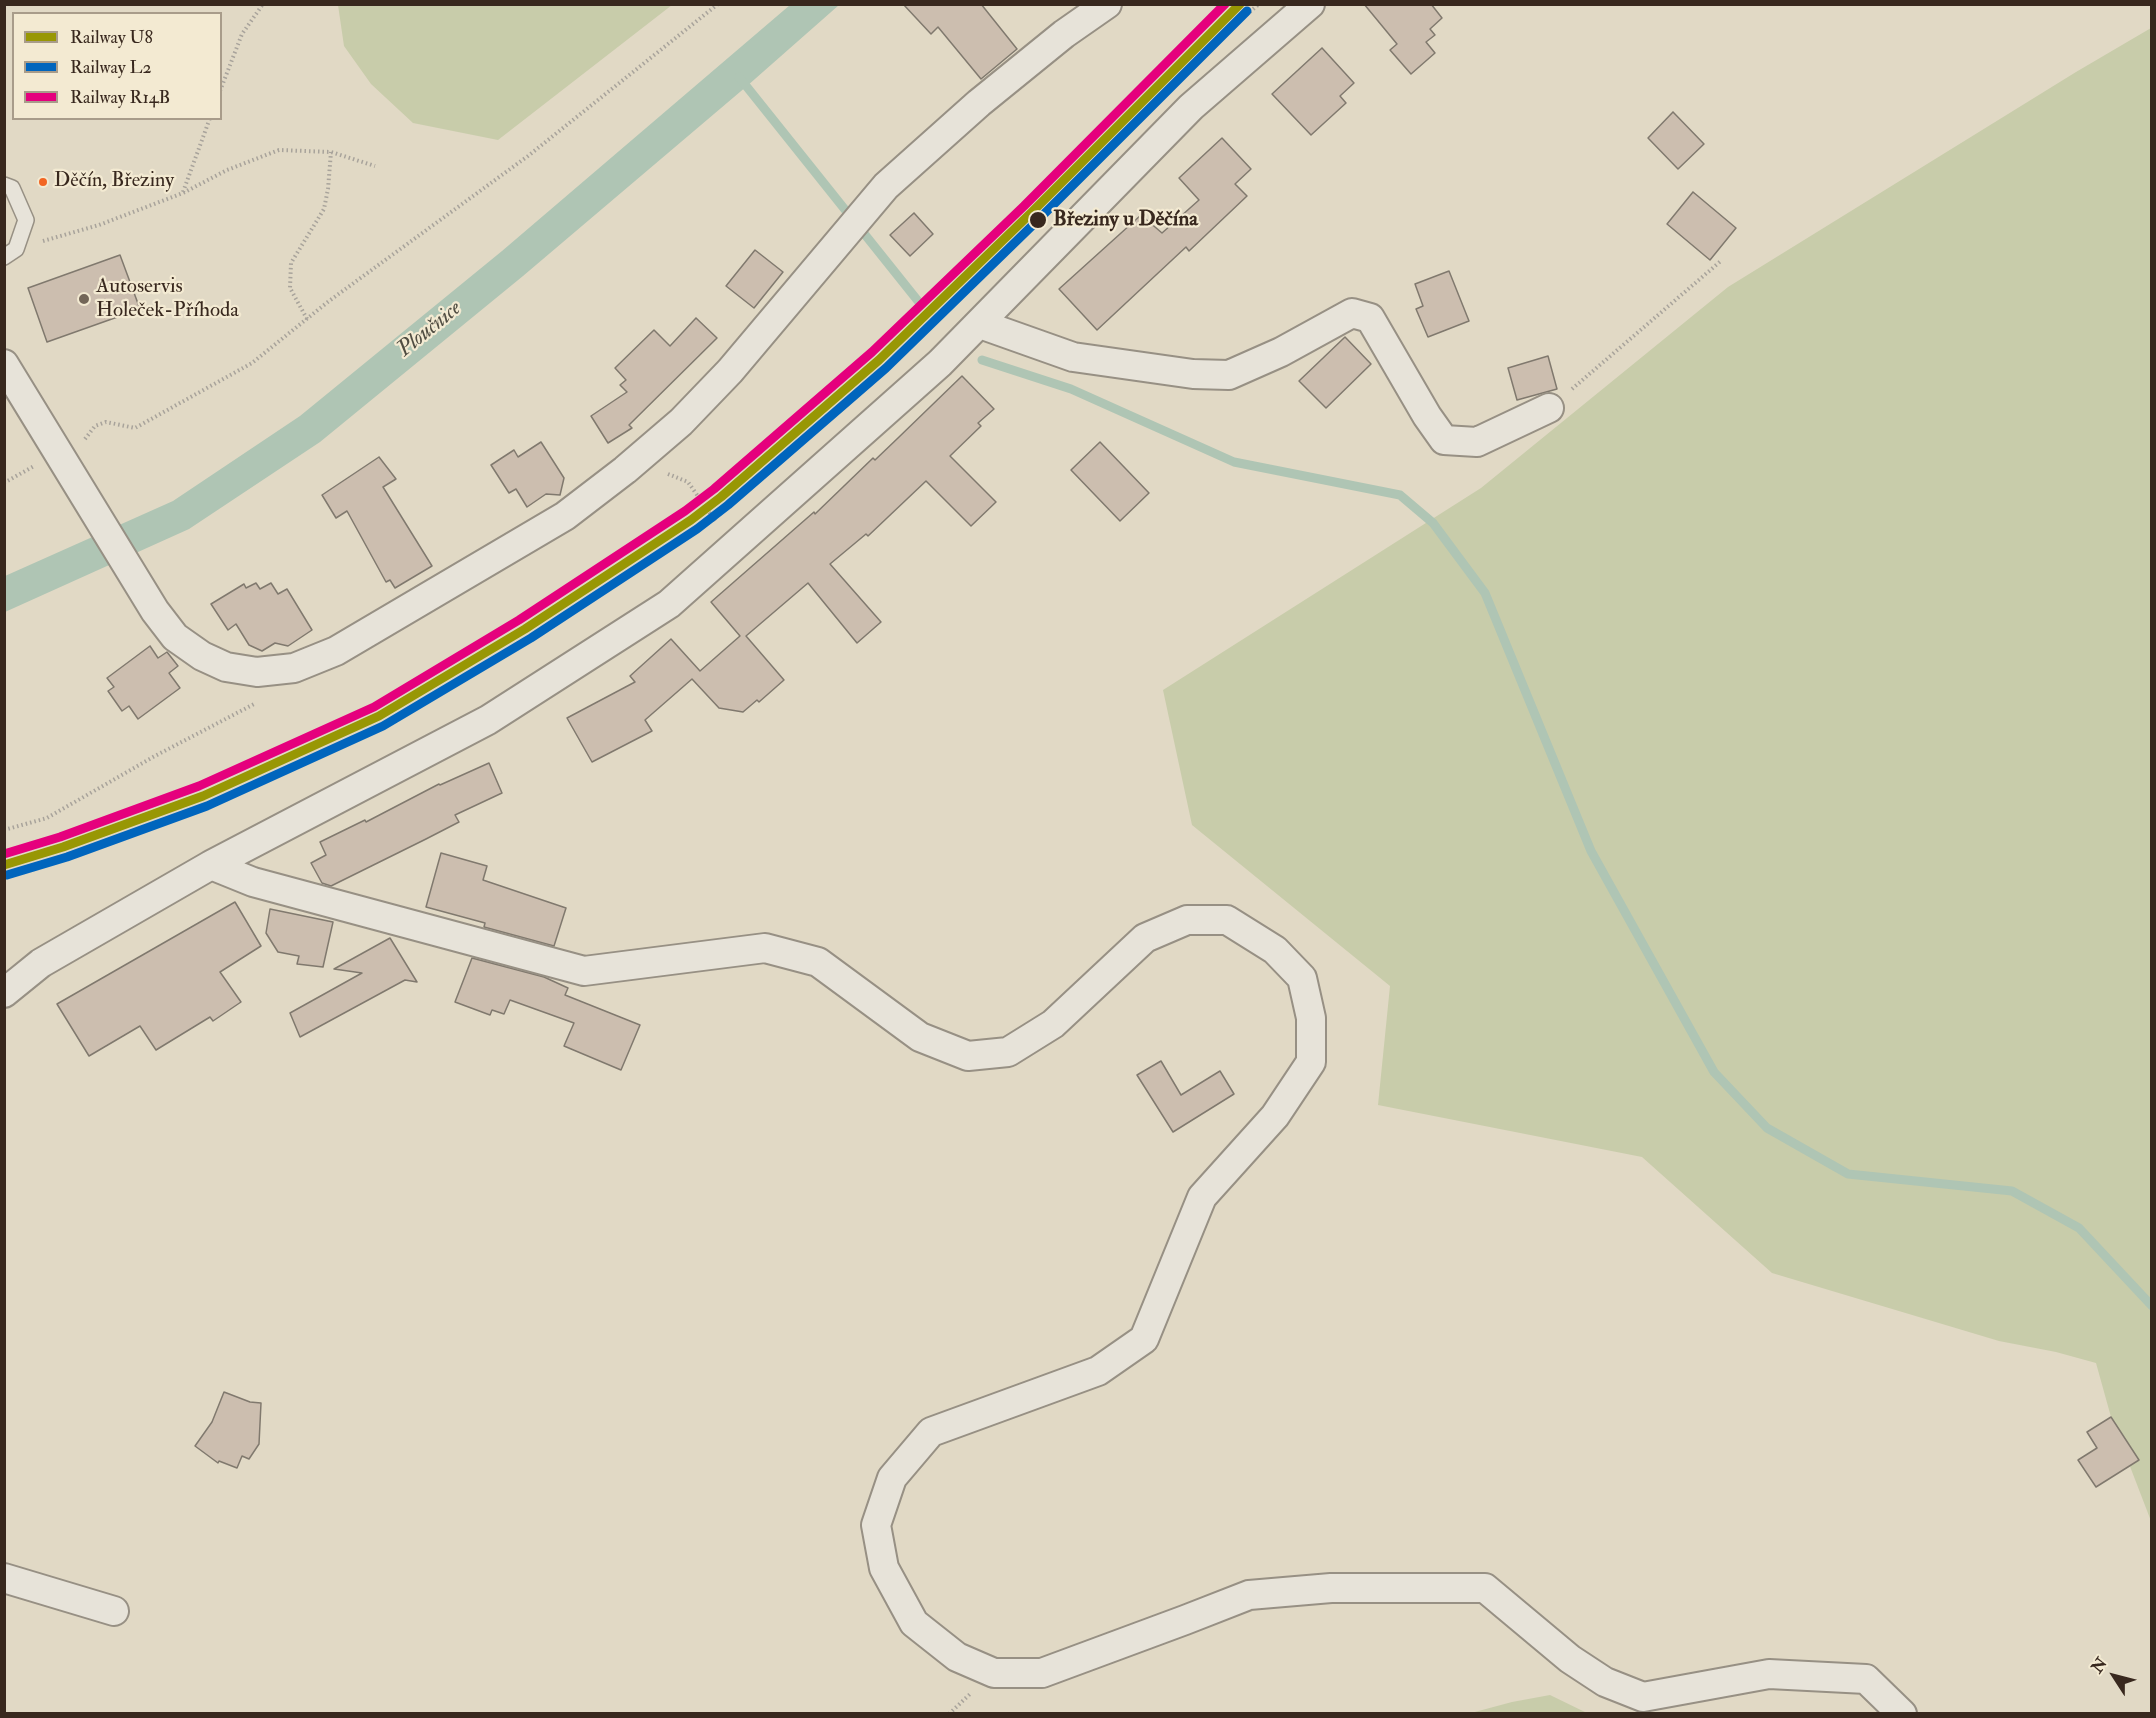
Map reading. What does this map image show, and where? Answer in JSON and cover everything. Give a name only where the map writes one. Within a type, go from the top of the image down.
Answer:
[{"type":"street","points":[[4,364],[155,611],[175,637],[202,656],[226,667],[257,672],[294,668],[336,651],[555,522],[626,470],[681,422],[730,371],[886,186],[979,103],[1064,34],[1107,4]]},
{"type":"street","points":[[4,993],[41,963],[211,865],[488,720],[669,604],[940,363],[1191,107],[1310,4]]},
{"type":"street","points":[[980,324],[1073,357],[1193,374],[1229,375],[1281,352],[1352,313],[1370,318],[1443,440],[1477,442],[1549,408]]},
{"type":"street","points":[[211,865],[253,882],[584,971],[765,948],[818,962],[920,1037],[968,1056],[1008,1052],[1053,1024],[1145,939],[1187,920],[1227,921],[1275,950],[1302,978],[1311,1018],[1311,1062],[1275,1116],[1202,1197],[1144,1339],[1098,1371],[931,1432],[892,1478],[876,1525],[884,1568],[914,1623],[957,1657],[994,1673],[1042,1673],[1249,1595],[1331,1588],[1485,1588],[1570,1659],[1605,1682],[1643,1697],[1769,1674],[1866,1679],[1902,1713]]},
{"type":"street","points":[[4,1578],[114,1611]]},
{"type":"lane","points":[[4,185],[12,188],[26,220],[10,253]]},
{"type":"path","points":[[222,86],[242,34],[263,4]]},
{"type":"path","points":[[64,465],[94,426],[106,422],[135,428],[252,363],[307,319],[528,156],[718,4]]},
{"type":"path","points":[[1244,18],[1258,4]]},
{"type":"path","points":[[183,192],[209,120]]},
{"type":"path","points":[[10,253],[99,225],[183,192],[227,170],[279,150],[331,152],[375,166]]},
{"type":"path","points":[[307,319],[290,288],[291,263],[324,209],[331,152]]},
{"type":"path","points":[[1549,408],[1722,260]]},
{"type":"path","points":[[626,470],[670,475],[688,482],[733,547]]},
{"type":"path","points":[[4,830],[47,818],[153,757],[256,702],[294,668]]},
{"type":"shaded area","points":[[338,4],[672,5],[498,140],[413,123],[371,84],[344,46]]},
{"type":"shaded area","points":[[2151,28],[2151,1521],[2111,1417],[2096,1363],[2056,1352],[1999,1341],[1772,1273],[1642,1157],[1378,1105],[1390,986],[1192,825],[1163,690],[1481,488],[1728,287]]},
{"type":"shaded area","points":[[1550,1695],[1587,1713],[1471,1713],[1512,1702]]},
{"type":"water","name":"Ploučnice","points":[[790,5],[839,5],[523,276],[320,442],[189,529],[5,612],[5,576],[173,501],[300,416],[502,251]]},
{"type":"building","points":[[903,4],[981,4],[1017,49],[981,79],[938,27],[931,34]]},
{"type":"building","points":[[1364,4],[1431,4],[1442,18],[1430,29],[1435,35],[1426,42],[1435,53],[1411,74],[1390,50],[1397,44]]},
{"type":"building","points":[[1322,48],[1354,83],[1340,96],[1346,103],[1311,135],[1272,94]]},
{"type":"building","points":[[1673,112],[1704,144],[1678,169],[1648,138]]},
{"type":"building","points":[[1222,138],[1251,169],[1235,184],[1247,196],[1189,251],[1186,247],[1097,330],[1059,289],[1141,215],[1162,233],[1199,200],[1179,178]]},
{"type":"building","points":[[1693,192],[1736,228],[1710,260],[1667,224]]},
{"type":"building","points":[[914,213],[933,234],[910,256],[890,235]]},
{"type":"building","points":[[755,250],[783,272],[754,308],[726,286]]},
{"type":"building","name":"Autoservis Holeček-Příhoda","points":[[120,255],[140,309],[47,342],[28,288]]},
{"type":"building","points":[[1449,271],[1469,321],[1428,337],[1416,309],[1423,306],[1415,284]]},
{"type":"building","points":[[696,318],[717,338],[629,425],[632,428],[608,443],[591,416],[627,392],[620,385],[626,380],[615,368],[654,330],[670,346]]},
{"type":"building","points":[[1345,337],[1371,364],[1326,408],[1299,381]]},
{"type":"building","points":[[1548,356],[1557,389],[1517,400],[1508,368]]},
{"type":"building","points":[[962,376],[994,409],[978,423],[981,426],[950,456],[996,502],[971,526],[926,481],[868,536],[866,534],[830,564],[881,622],[857,643],[808,583],[746,636],[784,680],[759,702],[757,700],[743,712],[719,708],[692,679],[645,720],[652,731],[592,762],[567,718],[635,682],[630,676],[671,639],[700,671],[740,636],[711,602],[814,512],[815,514],[873,458],[875,460]]},
{"type":"building","points":[[541,442],[564,478],[560,495],[546,494],[527,507],[516,489],[509,493],[491,465],[514,450],[518,457]]},
{"type":"building","points":[[1100,442],[1149,493],[1120,521],[1071,470]]},
{"type":"building","points":[[379,457],[396,479],[383,487],[432,566],[395,588],[390,580],[386,582],[347,511],[336,518],[322,495]]},
{"type":"building","points":[[256,583],[260,589],[271,583],[278,594],[287,589],[312,630],[288,646],[275,643],[262,651],[249,645],[236,624],[228,630],[211,604],[244,584],[246,588]]},
{"type":"building","points":[[150,646],[158,658],[167,652],[178,666],[169,673],[180,688],[138,719],[129,706],[122,711],[108,691],[114,687],[107,678]]},
{"type":"building","points":[[489,763],[502,793],[455,815],[459,822],[426,839],[331,886],[322,883],[311,863],[326,855],[320,842],[365,820],[366,822],[439,784]]},
{"type":"building","points":[[441,853],[487,866],[483,880],[566,908],[554,946],[484,927],[485,923],[426,907]]},
{"type":"building","points":[[235,902],[261,946],[220,972],[241,1002],[213,1021],[210,1017],[156,1050],[140,1026],[89,1056],[57,1004]]},
{"type":"building","points":[[270,909],[333,922],[323,967],[297,964],[299,956],[278,952],[266,933]]},
{"type":"building","points":[[390,938],[417,982],[405,980],[300,1037],[290,1013],[362,973],[334,969]]},
{"type":"building","points":[[472,958],[544,977],[568,988],[565,995],[640,1025],[621,1070],[564,1046],[574,1023],[510,1000],[504,1014],[492,1010],[490,1015],[455,1002]]},
{"type":"building","points":[[1161,1061],[1181,1095],[1220,1071],[1234,1094],[1173,1132],[1137,1075]]},
{"type":"building","points":[[224,1392],[250,1402],[261,1403],[259,1444],[249,1459],[242,1456],[237,1468],[219,1461],[218,1463],[195,1446],[212,1422]]},
{"type":"building","points":[[2111,1417],[2139,1460],[2096,1487],[2078,1460],[2097,1448],[2087,1432]]},
{"type":"waterway","points":[[739,77],[918,301]]},
{"type":"waterway","points":[[982,360],[1071,389],[1234,462],[1400,495],[1433,523],[1485,593],[1591,851],[1714,1072],[1767,1128],[1848,1174],[2012,1191],[2079,1228],[2152,1306]]},
{"type":"rail line","name":"R14B","points":[[4,854],[60,837],[199,786],[374,707],[519,620],[685,511],[714,489],[872,352],[1024,206],[1225,4]]},
{"type":"rail line","name":"U8","points":[[4,865],[63,847],[203,796],[379,716],[525,629],[691,520],[721,497],[879,360],[1031,213],[1240,4]]},
{"type":"rail line","name":"L2","points":[[7,875],[67,857],[207,806],[383,726],[531,638],[697,529],[728,505],[886,368],[1247,11]]},
{"type":"place","name":"Děčín, Březiny","points":[[43,182]]},
{"type":"place","name":"Březiny u Děčína","points":[[1038,220]]},
{"type":"place","name":"Autoservis Holeček-Příhoda","points":[[84,299]]}]
